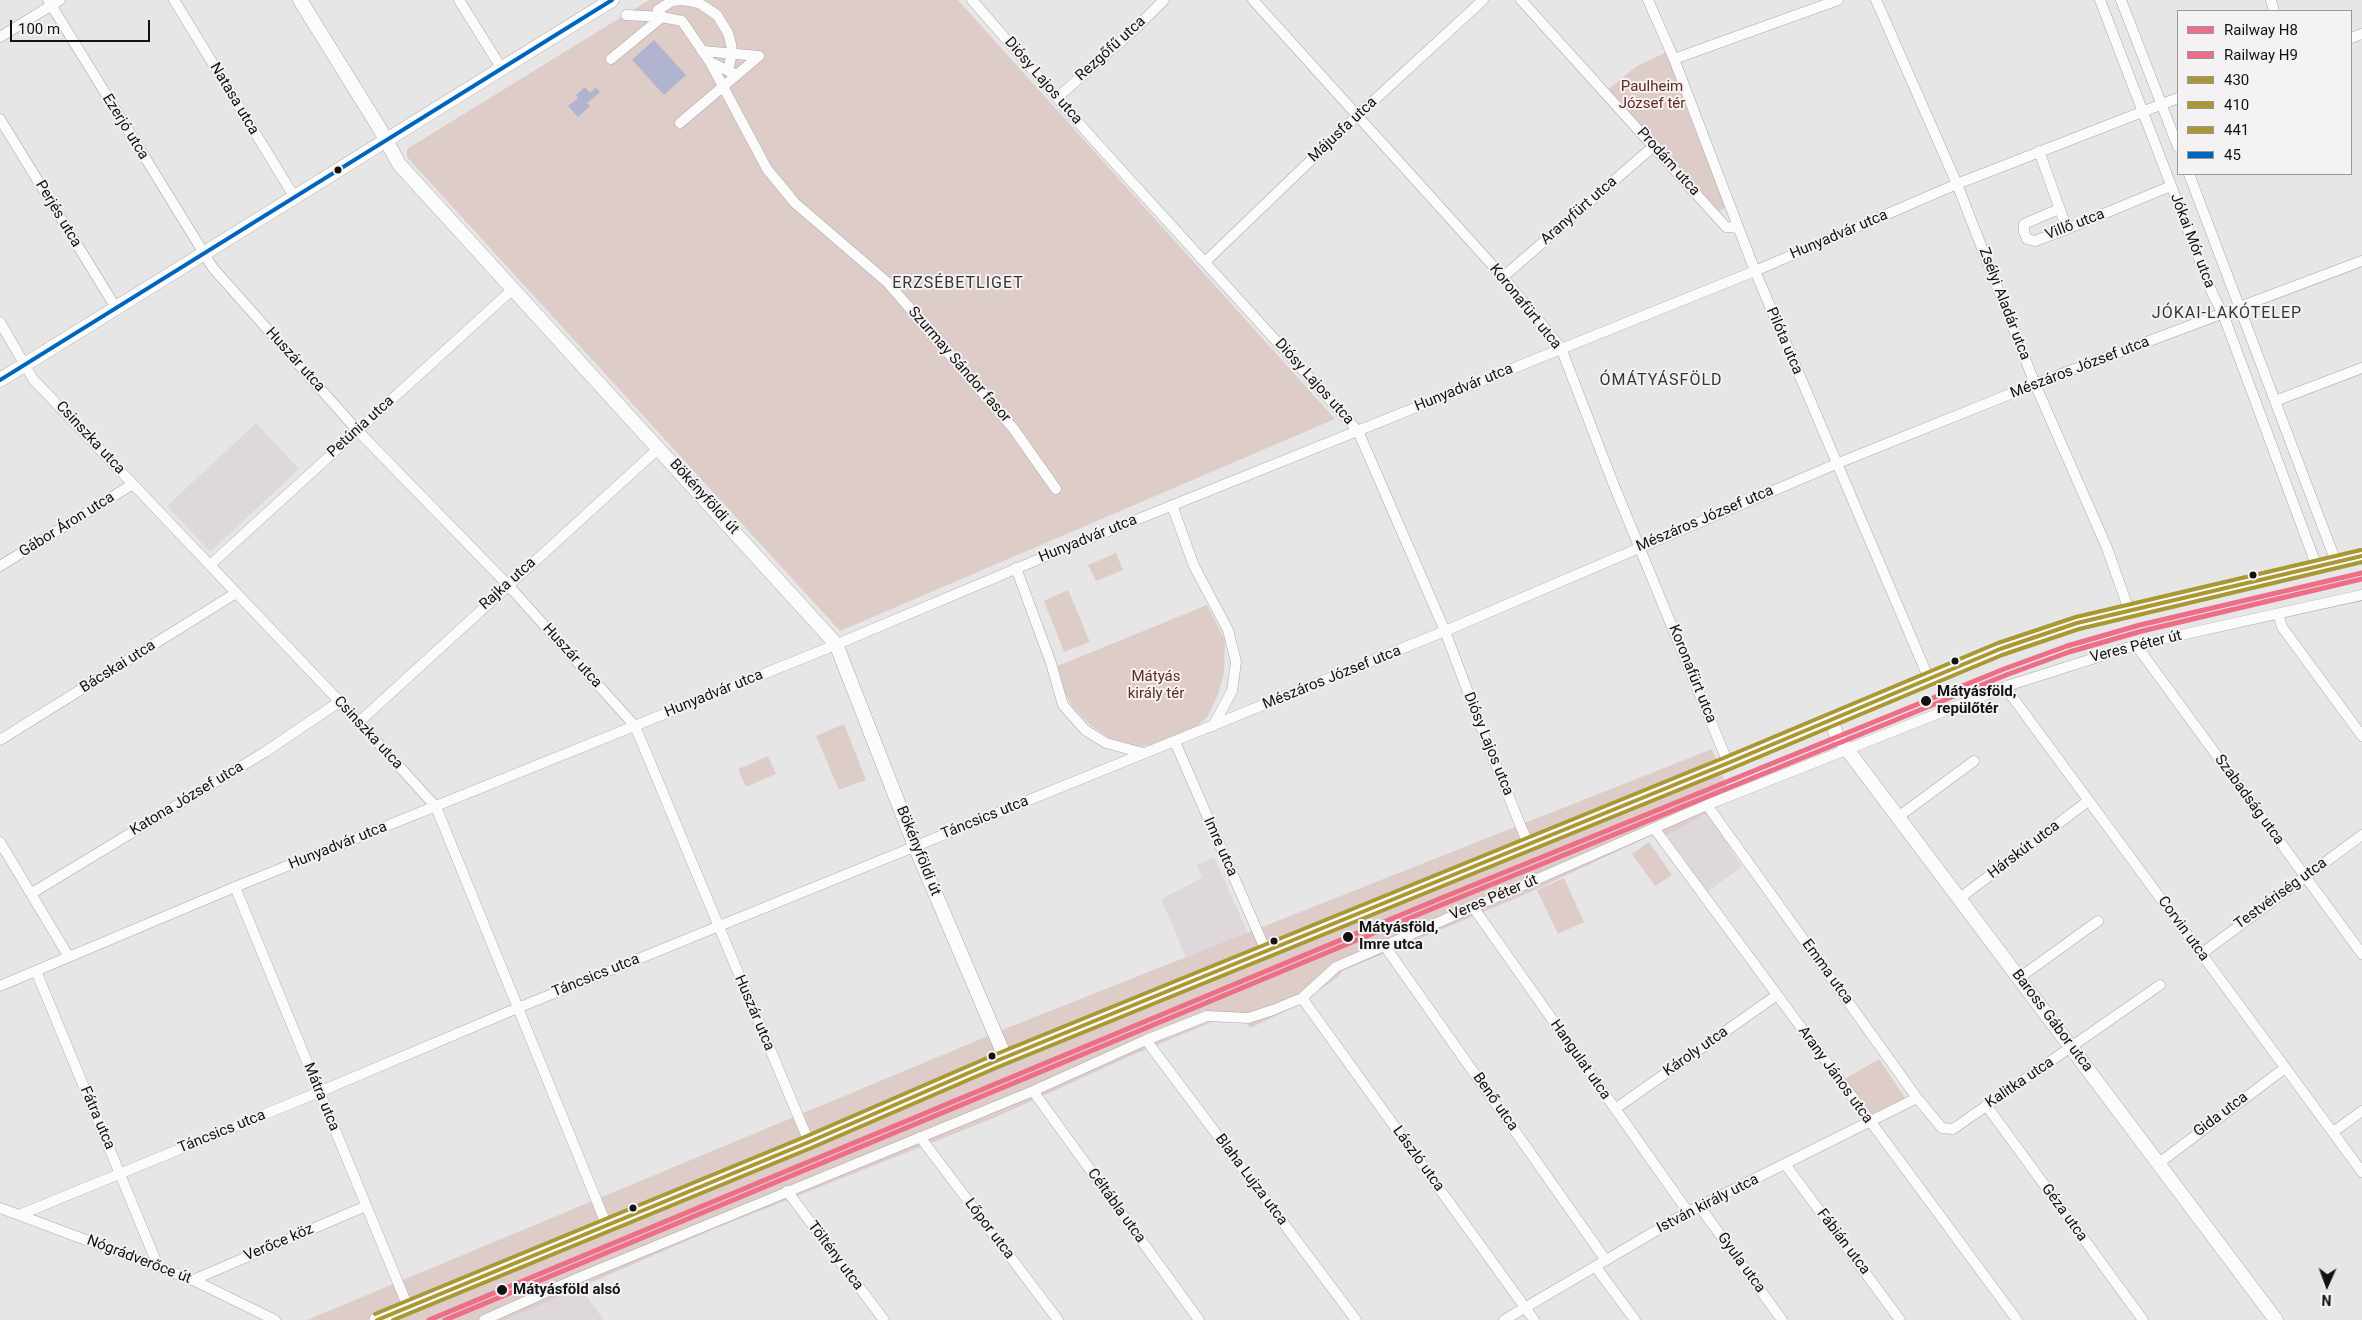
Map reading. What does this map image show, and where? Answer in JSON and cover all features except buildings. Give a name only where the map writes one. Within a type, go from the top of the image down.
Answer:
[{"type":"main road","points":[[377,1320],[809,1142],[1005,1057],[1728,763],[1929,679],[2059,628],[2362,556]]},
{"type":"street","name":"Natasa utca","points":[[174,0],[295,198]]},
{"type":"street","name":"Bökényföldi út","points":[[300,0],[399,164],[514,288],[836,644],[915,846],[1005,1057]]},
{"type":"street","points":[[459,0],[502,68]]},
{"type":"street","points":[[0,380],[612,0]]},
{"type":"street","points":[[651,0],[660,14]]},
{"type":"street","name":"Diósy Lajos utca","points":[[972,0],[1092,138],[1358,431],[1445,631],[1528,844]]},
{"type":"street","name":"Rezgőfű utca","points":[[1058,98],[1135,29],[1164,0]]},
{"type":"street","name":"Koronafürt utca","points":[[1253,0],[1503,278],[1561,348],[1639,546],[1728,763]]},
{"type":"street","name":"Májusfa utca","points":[[1205,262],[1357,116],[1483,0]]},
{"type":"street","name":"Prodám utca","points":[[1521,0],[1655,146],[1726,227],[1738,228]]},
{"type":"street","name":"Pilóta utca","points":[[1648,0],[1674,59],[1755,271],[1929,679]]},
{"type":"street","points":[[1674,59],[1838,0]]},
{"type":"street","name":"Zsélyi Aladár utca","points":[[1876,0],[1957,184],[2035,384],[2121,583],[2129,610]]},
{"type":"street","name":"Jókai Mór utca","points":[[2100,0],[2212,295],[2222,314],[2317,567]]},
{"type":"street","points":[[2121,0],[2177,144]]},
{"type":"street","points":[[611,59],[672,1],[691,1],[709,8],[717,15],[728,33],[733,73]]},
{"type":"street","points":[[0,37],[53,2]]},
{"type":"street","name":"Ezerjó utca","points":[[53,2],[203,254]]},
{"type":"street","name":"Szurmay Sándor fasor","points":[[626,15],[660,14],[682,22],[710,62],[767,169],[796,203],[888,283],[1013,428],[1056,489]]},
{"type":"street","points":[[680,123],[723,88],[733,73],[759,56],[702,51]]},
{"type":"street","points":[[710,62],[733,73]]},
{"type":"street","name":"Hunyadvár utca","points":[[0,986],[235,887],[836,644],[1016,568],[1755,271],[1957,184],[2177,98]]},
{"type":"street","name":"Perjés utca","points":[[0,119],[116,308]]},
{"type":"street","name":"Aranyfürt utca","points":[[1503,278],[1655,146]]},
{"type":"street","points":[[2039,151],[2067,229]]},
{"type":"street","name":"Jókai Mór utca","points":[[2188,175],[2336,562]]},
{"type":"street","name":"Villő utca","points":[[2059,209],[2024,224],[2024,232],[2027,239],[2035,241],[2172,186]]},
{"type":"street","name":"Huszár utca","points":[[203,254],[357,430],[507,584],[635,726],[717,927],[809,1142]]},
{"type":"street","name":"Mészáros József utca","points":[[1175,742],[1445,631],[1639,546],[1836,464],[2035,384],[2362,261]]},
{"type":"street","name":"Petúnia utca","points":[[210,565],[514,288]]},
{"type":"street","name":"Csinszka utca","points":[[0,322],[33,379],[359,722],[436,807],[520,1007],[607,1226]]},
{"type":"street","points":[[2275,401],[2362,368]]},
{"type":"street","name":"Rajka utca","points":[[359,722],[507,584],[659,448]]},
{"type":"street","name":"Gábor Áron utca","points":[[0,566],[133,484]]},
{"type":"street","points":[[1172,505],[1194,566],[1228,630],[1236,662],[1232,691],[1213,726]]},
{"type":"street","points":[[1016,568],[1051,663],[1063,705],[1086,730],[1106,743],[1143,753]]},
{"type":"street","name":"Bácskai utca","points":[[0,740],[236,593]]},
{"type":"street","name":"Veres Péter út","points":[[486,1320],[787,1191],[1033,1091],[1146,1040],[1207,1016],[1248,1018],[1302,998],[1336,967],[1707,805],[1847,748],[2070,664],[2136,645],[2362,595]]},
{"type":"street","points":[[2278,614],[2282,627],[2362,736]]},
{"type":"street","name":"Szabadság utca","points":[[2136,645],[2362,954]]},
{"type":"street","name":"Corvin utca","points":[[2005,687],[2362,1172]]},
{"type":"street","name":"Katona József utca","points":[[32,893],[265,752],[339,702]]},
{"type":"street","name":"Baross Gábor utca","points":[[1831,720],[1837,736],[2276,1320]]},
{"type":"street","name":"Táncsics utca","points":[[19,1215],[520,1007],[1143,753],[1175,742]]},
{"type":"street","name":"Imre utca","points":[[1175,742],[1266,951]]},
{"type":"street","points":[[1898,817],[1974,761]]},
{"type":"street","name":"Hárskút utca","points":[[1960,898],[2088,801]]},
{"type":"street","name":"Emma utca","points":[[1707,805],[1917,1098],[1942,1128],[1953,1129]]},
{"type":"street","name":"Arany János utca","points":[[1654,828],[2017,1320]]},
{"type":"street","name":"Testvériség utca","points":[[2201,954],[2362,835]]},
{"type":"street","points":[[0,842],[69,957]]},
{"type":"street","name":"Mátra utca","points":[[235,887],[408,1307]]},
{"type":"street","name":"Hangulat utca","points":[[1473,907],[1688,1212]]},
{"type":"street","points":[[2019,978],[2098,921]]},
{"type":"street","name":"Benő utca","points":[[1384,946],[1605,1259]]},
{"type":"street","name":"Fátra utca","points":[[36,971],[158,1266]]},
{"type":"street","name":"Kalitka utca","points":[[1953,1129],[2160,985]]},
{"type":"street","name":"Károly utca","points":[[1615,1108],[1777,996]]},
{"type":"street","name":"László utca","points":[[1302,998],[1534,1320]]},
{"type":"street","name":"Blaha Lujza utca","points":[[1146,1040],[1356,1320]]},
{"type":"street","name":"Gida utca","points":[[2159,1163],[2285,1068]]},
{"type":"street","name":"Céltábla utca","points":[[1033,1091],[1199,1320]]},
{"type":"street","name":"István király utca","points":[[1504,1320],[1688,1212],[1917,1098]]},
{"type":"street","name":"Géza utca","points":[[1986,1106],[2143,1320]]},
{"type":"street","points":[[2333,1132],[2362,1111]]},
{"type":"street","name":"Lőpor utca","points":[[920,1138],[1058,1320]]},
{"type":"street","name":"Fábián utca","points":[[1785,1164],[1900,1320]]},
{"type":"street","name":"Töltény utca","points":[[787,1191],[884,1320]]},
{"type":"street","name":"Verőce köz","points":[[193,1280],[366,1206]]},
{"type":"street","name":"Gyula utca","points":[[1700,1207],[1782,1320]]},
{"type":"street","name":"Nógrádverőce út","points":[[0,1208],[193,1280],[275,1320]]},
{"type":"street","points":[[1595,1266],[1635,1320]]},
{"type":"shaded area","points":[[256,423],[299,469],[210,552],[167,506]]},
{"type":"shaded area","points":[[1707,811],[1742,867],[1707,892],[1668,837],[1670,833]]},
{"type":"shaded area","points":[[1214,857],[1248,933],[1186,958],[1161,899],[1202,878],[1197,865]]},
{"type":"shaded area","points":[[579,1286],[604,1320],[505,1320]]},
{"type":"green space","points":[[649,0],[958,0],[1335,419],[840,631],[407,157],[407,149]]},
{"type":"green space","name":"Paulheim József tér","points":[[1669,51],[1727,207],[1717,212],[1606,91],[1637,66]]},
{"type":"green space","points":[[1116,553],[1123,570],[1096,581],[1088,565]]},
{"type":"green space","points":[[1068,590],[1090,642],[1064,652],[1044,601]]},
{"type":"green space","name":"Mátyás király tér","points":[[1207,605],[1225,640],[1224,673],[1218,695],[1207,717],[1191,732],[1163,743],[1137,747],[1114,742],[1089,724],[1072,706],[1061,686],[1055,667]]},
{"type":"green space","points":[[844,724],[866,780],[839,790],[816,736]]},
{"type":"green space","points":[[1712,749],[1732,799],[1670,833],[1658,843],[1652,835],[1524,895],[1342,971],[1339,976],[1299,1005],[1250,1028],[1247,1023],[1219,1019],[1137,1053],[996,1117],[714,1229],[505,1320],[307,1320],[1012,1026]]},
{"type":"green space","points":[[768,756],[776,774],[746,787],[738,769]]},
{"type":"green space","points":[[1649,842],[1672,875],[1655,886],[1632,854]]},
{"type":"green space","points":[[1564,878],[1584,922],[1558,934],[1537,890]]},
{"type":"green space","points":[[1879,1059],[1905,1098],[1872,1114],[1845,1079]]},
{"type":"water","points":[[654,40],[686,75],[664,95],[632,60]]},
{"type":"water","points":[[585,87],[590,93],[596,87],[600,92],[587,103],[590,106],[578,117],[568,106],[578,98],[576,95]]},
{"type":"rail line","name":"H8","points":[[429,1320],[1439,899],[2004,669],[2067,646],[2140,625],[2362,573]]},
{"type":"rail line","name":"H9","points":[[445,1320],[1441,905],[2006,675],[2069,652],[2142,631],[2362,579]]},
{"type":"transit line","name":"45","points":[[0,380],[612,0]]},
{"type":"transit line","name":"441","points":[[375,1314],[807,1136],[994,1055],[1726,757],[1998,643],[2076,617],[2361,550]]},
{"type":"transit line","name":"430","points":[[377,1320],[809,1142],[996,1061],[1728,763],[2000,649],[2077,623],[2362,556]]},
{"type":"transit line","name":"410","points":[[393,1320],[811,1148],[998,1067],[1730,769],[2002,655],[2079,629],[2362,562]]},
{"type":"place","name":"Mátyásföld, repülőtér","points":[[1926,701]]},
{"type":"place","name":"Mátyásföld, Imre utca","points":[[1348,937]]},
{"type":"place","name":"Mátyásföld alsó","points":[[502,1290]]},
{"type":"district","name":"ERZSÉBETLIGET","points":[[958,284]]},
{"type":"district","name":"JÓKAI-LAKÓTELEP","points":[[2227,314]]},
{"type":"district","name":"ÓMÁTYÁSFÖLD","points":[[1661,381]]}]
